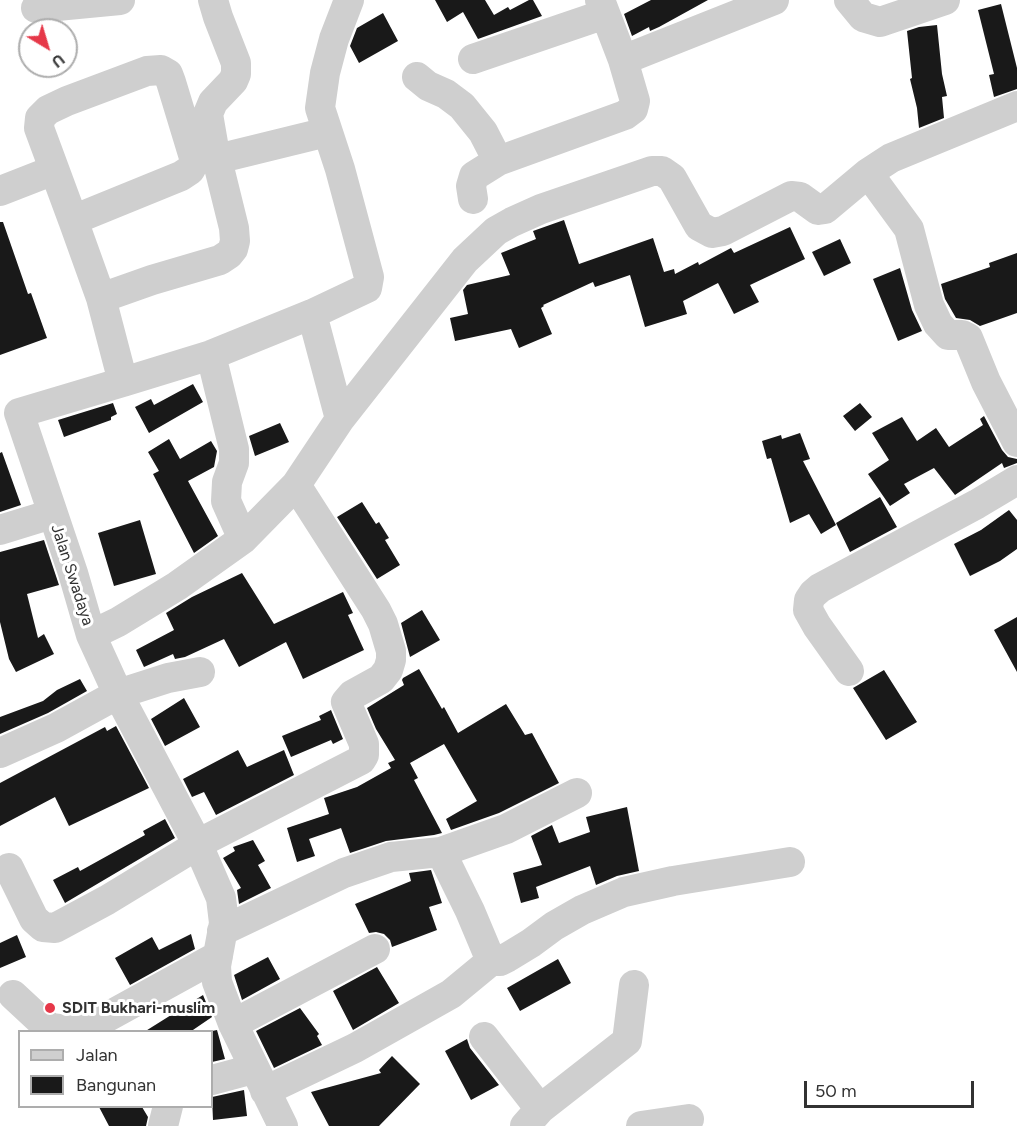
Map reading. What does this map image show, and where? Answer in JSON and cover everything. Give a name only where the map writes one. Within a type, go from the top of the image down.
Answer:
[{"type":"street","points":[[36,8],[120,0]]},
{"type":"street","points":[[101,298],[220,260],[229,254],[235,241],[208,114],[213,102],[233,81],[236,74],[236,63],[213,0]]},
{"type":"street","points":[[217,159],[327,132],[320,108],[325,73],[334,39],[349,0]]},
{"type":"street","points":[[622,60],[774,0]]},
{"type":"street","points":[[849,0],[863,17],[880,22],[945,0]]},
{"type":"street","points":[[473,58],[602,7],[635,101],[633,109],[625,115],[498,161],[474,176],[471,186],[473,200]]},
{"type":"street","points":[[73,220],[181,176],[194,165],[195,157],[168,74],[161,70],[147,71],[67,101],[45,112],[40,118],[39,128],[101,298],[123,382]]},
{"type":"street","points":[[417,77],[462,106],[483,132],[498,161]]},
{"type":"street","points":[[91,635],[118,622],[177,586],[243,539],[296,485],[340,419],[465,260],[496,231],[541,209],[652,171],[663,171],[672,178],[699,225],[712,233],[723,231],[791,196],[800,197],[818,210],[825,209],[868,173],[891,158],[1017,106]]},
{"type":"street","name":"Jalan Swadaya","points":[[283,1126],[232,1024],[217,982],[224,914],[221,898],[198,845],[118,694],[91,635],[73,573],[52,514],[10,414],[211,355],[312,314],[367,288],[369,277],[340,169],[327,132]]},
{"type":"street","points":[[0,191],[54,170]]},
{"type":"street","points":[[868,173],[909,229],[929,306],[938,324],[948,335],[962,334],[968,338],[986,382],[1017,442]]},
{"type":"street","points":[[312,314],[340,419]]},
{"type":"street","points":[[211,355],[234,449],[234,463],[227,482],[226,501],[243,539]]},
{"type":"street","points":[[849,671],[808,610],[809,600],[813,594],[820,588],[977,504],[1017,480]]},
{"type":"street","points":[[9,868],[30,914],[38,925],[55,927],[107,900],[250,815],[361,760],[366,751],[346,702],[352,695],[381,679],[388,670],[391,660],[387,633],[376,610],[296,485]]},
{"type":"street","points":[[0,530],[52,514]]},
{"type":"street","points":[[0,753],[56,728],[118,694],[175,676],[200,672]]},
{"type":"street","points":[[78,1030],[107,1017],[220,943],[344,873],[391,857],[441,852],[506,829],[577,793]]},
{"type":"street","points":[[441,852],[491,961]]},
{"type":"street","points":[[213,1080],[259,1080],[356,1048],[451,994],[491,961],[500,961],[508,957],[582,910],[624,892],[673,881],[790,862]]},
{"type":"street","points":[[232,1024],[375,949]]},
{"type":"street","points":[[484,1037],[533,1118],[627,1041],[634,985]]},
{"type":"street","points":[[13,995],[40,1021],[51,1028],[67,1030]]},
{"type":"street","points":[[163,1126],[168,1108]]},
{"type":"street","points":[[641,1126],[689,1119]]},
{"type":"building","points":[[435,0],[485,0],[494,15],[508,7],[510,10],[533,0],[542,16],[478,39],[463,12],[447,22]]},
{"type":"building","points":[[651,0],[708,0],[659,27],[650,31],[649,27],[632,36],[624,14]]},
{"type":"building","points":[[1001,4],[1017,68],[1017,89],[994,97],[989,75],[994,74],[978,10]]},
{"type":"building","points":[[383,13],[398,41],[359,63],[350,46],[357,28]]},
{"type":"building","points":[[937,25],[942,74],[947,96],[942,97],[944,118],[919,128],[910,79],[912,78],[907,31]]},
{"type":"building","points":[[564,220],[579,264],[653,238],[664,272],[674,269],[675,274],[698,262],[699,265],[731,248],[734,253],[790,227],[805,259],[750,285],[759,302],[734,314],[718,283],[683,301],[687,314],[645,327],[630,275],[595,287],[593,282],[543,305],[541,308],[552,334],[519,348],[511,329],[455,341],[450,318],[468,314],[463,290],[467,285],[510,275],[501,253],[536,239],[533,231]]},
{"type":"building","points":[[0,222],[3,222],[28,294],[31,293],[47,338],[0,355]]},
{"type":"building","points":[[840,239],[851,263],[824,276],[812,252]]},
{"type":"building","points":[[1017,253],[1017,313],[980,326],[970,320],[956,318],[945,299],[941,284],[990,267],[989,263]]},
{"type":"building","points":[[900,268],[912,310],[922,331],[898,341],[873,279]]},
{"type":"building","points":[[193,384],[203,402],[149,433],[135,407],[151,399],[154,405]]},
{"type":"building","points":[[113,403],[117,414],[111,417],[111,420],[64,437],[58,420]]},
{"type":"building","points":[[860,403],[872,417],[855,431],[843,416]]},
{"type":"building","points":[[984,416],[1002,450],[1008,457],[1017,459],[1017,463],[1004,468],[1002,463],[955,495],[934,468],[904,484],[910,493],[890,506],[868,474],[889,460],[872,433],[902,417],[917,441],[936,428],[949,447],[983,425],[980,419]]},
{"type":"building","points":[[280,423],[289,442],[255,456],[249,436]]},
{"type":"building","points":[[800,433],[810,459],[803,461],[836,525],[821,534],[809,514],[790,523],[771,458],[767,459],[762,441],[781,435],[782,439]]},
{"type":"building","points":[[169,439],[180,459],[211,441],[217,451],[214,467],[188,481],[218,536],[194,553],[153,474],[159,471],[148,452]]},
{"type":"building","points":[[2,452],[21,505],[0,512],[0,453]]},
{"type":"building","points":[[880,497],[897,527],[850,552],[836,523]]},
{"type":"building","points":[[362,502],[376,524],[379,522],[389,538],[385,540],[400,565],[377,579],[337,517]]},
{"type":"building","points":[[1009,510],[1017,520],[1017,549],[1000,561],[970,576],[954,544],[981,530]]},
{"type":"building","points":[[140,520],[156,574],[114,586],[98,533]]},
{"type":"building","points":[[44,540],[59,585],[27,594],[38,638],[44,634],[54,654],[16,672],[9,659],[0,622],[0,552]]},
{"type":"building","points":[[242,573],[274,624],[343,592],[353,613],[348,615],[364,650],[303,679],[286,642],[239,667],[224,639],[185,657],[175,659],[173,654],[144,667],[136,650],[174,630],[166,613],[192,597]]},
{"type":"building","points":[[422,610],[440,640],[410,657],[401,623]]},
{"type":"building","points":[[1017,617],[1017,672],[994,630]]},
{"type":"building","points":[[419,669],[458,733],[506,704],[525,735],[532,733],[559,783],[499,813],[451,830],[446,819],[477,801],[444,744],[410,763],[418,778],[414,780],[442,833],[386,841],[350,853],[341,828],[309,839],[315,856],[297,862],[287,828],[329,814],[324,798],[357,787],[391,768],[388,763],[395,760],[376,729],[367,708],[404,685],[403,678]]},
{"type":"building","points":[[884,670],[917,722],[886,740],[853,688]]},
{"type":"building","points":[[80,679],[87,691],[48,713],[0,734],[0,717],[43,701],[57,690]]},
{"type":"building","points":[[184,698],[200,727],[165,746],[151,719]]},
{"type":"building","points":[[331,710],[343,739],[333,744],[331,740],[291,757],[282,736],[321,720],[319,716]]},
{"type":"building","points":[[116,726],[149,788],[69,826],[55,797],[0,826],[0,783],[105,727],[107,731]]},
{"type":"building","points":[[238,750],[247,767],[284,750],[294,775],[216,815],[204,792],[192,797],[183,779]]},
{"type":"building","points":[[627,807],[639,871],[617,876],[596,885],[590,866],[536,887],[539,898],[521,903],[513,873],[542,865],[531,836],[552,825],[559,843],[590,832],[586,817]]},
{"type":"building","points":[[165,819],[175,838],[65,903],[53,880],[78,867],[80,871],[145,835],[143,831]]},
{"type":"building","points":[[253,840],[265,861],[258,865],[271,888],[239,904],[237,890],[241,888],[223,858],[235,851],[233,847]]},
{"type":"building","points":[[431,870],[442,903],[429,907],[437,930],[392,947],[390,940],[384,934],[369,933],[355,904],[411,881],[409,873]]},
{"type":"building","points":[[191,934],[195,949],[130,985],[115,958],[152,937],[159,950]]},
{"type":"building","points":[[17,935],[26,957],[0,968],[0,943]]},
{"type":"building","points":[[268,957],[280,979],[242,1000],[234,975]]},
{"type":"building","points":[[558,959],[571,983],[520,1011],[507,988]]},
{"type":"building","points":[[377,967],[399,1003],[353,1030],[333,991]]},
{"type":"building","points":[[203,995],[212,1017],[193,1030],[147,1030]]},
{"type":"building","points":[[300,1008],[319,1034],[317,1036],[322,1045],[274,1068],[256,1031]]},
{"type":"building","points":[[217,1030],[225,1059],[213,1062],[213,1031]]},
{"type":"building","points":[[467,1039],[470,1048],[499,1085],[471,1100],[445,1051]]},
{"type":"building","points":[[392,1056],[420,1084],[379,1126],[329,1126],[311,1092],[381,1073],[379,1070]]},
{"type":"building","points":[[244,1090],[247,1116],[213,1120],[213,1097]]},
{"type":"building","points":[[100,1108],[143,1108],[148,1117],[146,1126],[109,1126]]},
{"type":"place","name":"SDIT Bukhari-muslim","points":[[50,1008]]}]
